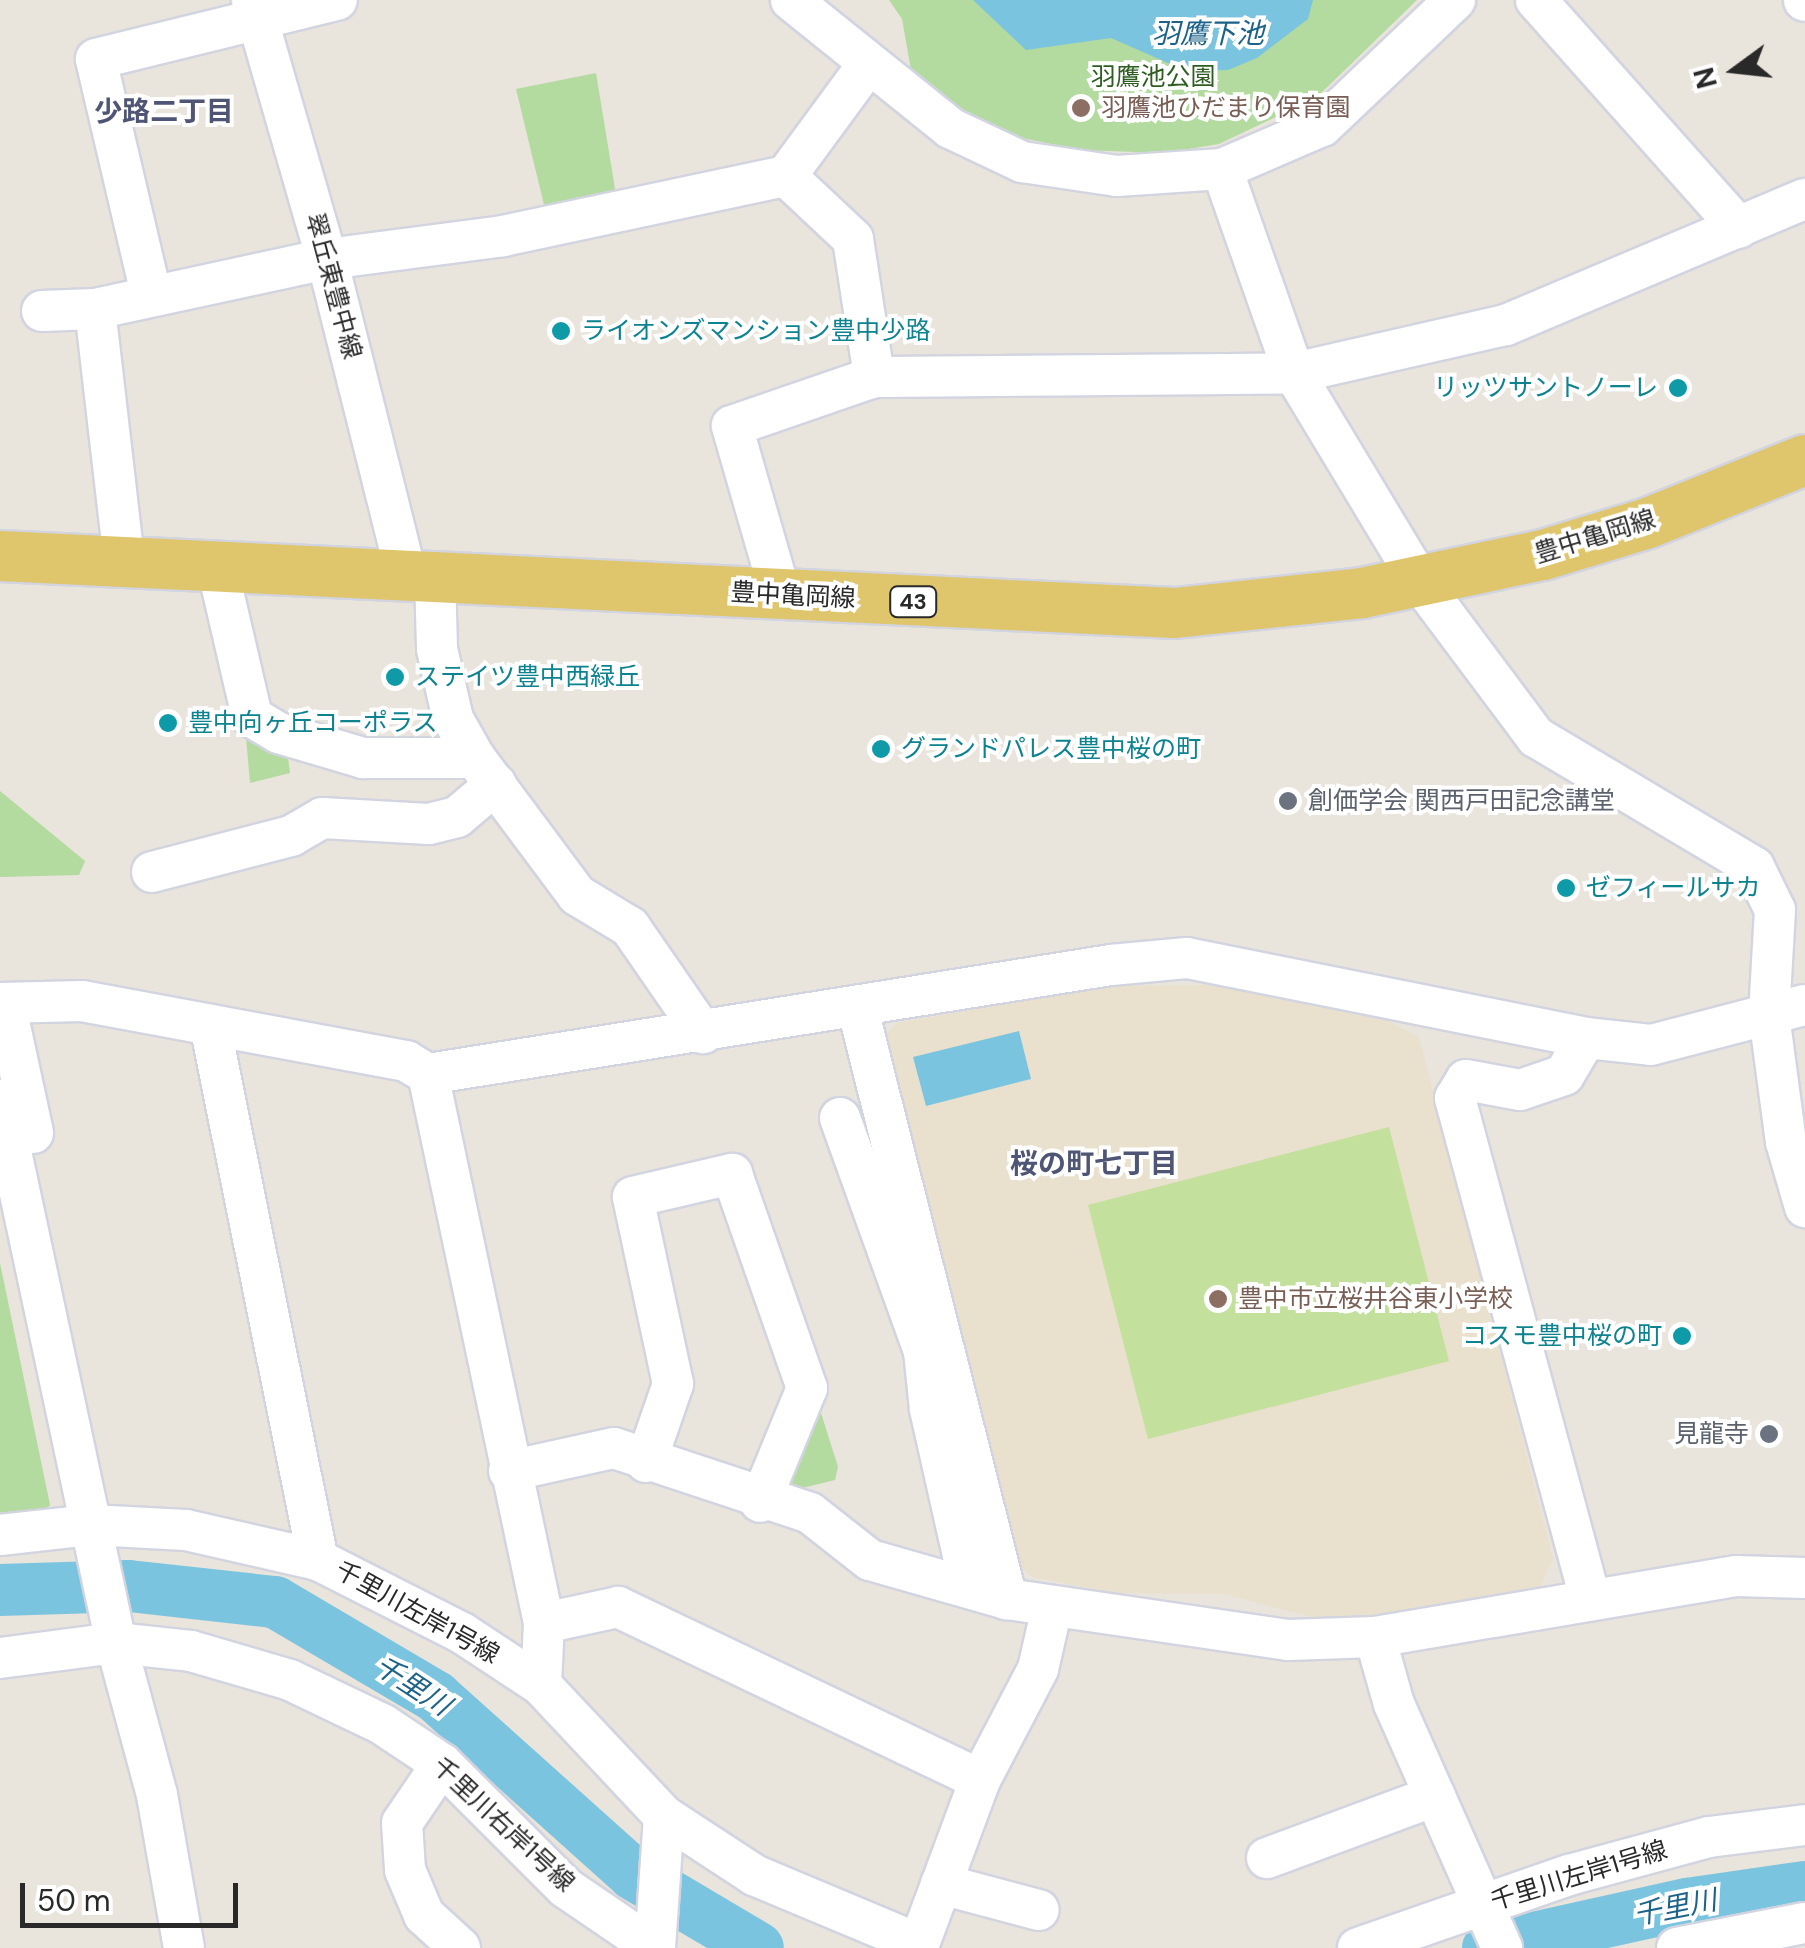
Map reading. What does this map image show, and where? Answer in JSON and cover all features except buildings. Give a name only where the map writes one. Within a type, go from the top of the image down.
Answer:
[{"type":"main road","name":"豊中亀岡線","points":[[0,556],[1175,613],[1420,582],[1648,523],[1805,460]]},
{"type":"street","points":[[150,294],[96,59],[256,11],[337,0]]},
{"type":"street","points":[[791,0],[950,128],[1022,162],[1117,176],[1222,169],[1322,126],[1456,0]]},
{"type":"street","points":[[1536,0],[1739,228]]},
{"type":"street","name":"翠丘東豊中線","points":[[256,11],[421,575],[453,719],[485,771],[577,896],[630,927],[703,1034]]},
{"type":"street","points":[[42,311],[95,310],[150,294],[327,259],[502,236],[786,176],[869,63]]},
{"type":"street","points":[[1222,169],[1294,372],[1420,582],[1536,738],[1754,867],[1775,910],[1803,1194]]},
{"type":"street","points":[[786,176],[853,239],[874,377]]},
{"type":"street","points":[[781,596],[732,426],[874,377],[1294,372],[1506,325],[1805,199]]},
{"type":"street","points":[[95,310],[124,562]]},
{"type":"street","points":[[152,872],[291,836],[322,818],[428,824],[457,817],[485,771],[364,758],[279,733],[252,717],[217,566]]},
{"type":"street","points":[[67,1414],[86,1385],[2,1003],[82,1002],[406,1061],[428,1074],[858,1010],[1111,965],[1188,958],[1586,1038],[1650,1045],[1787,1010]]},
{"type":"street","points":[[858,1010],[989,1593]]},
{"type":"street","points":[[210,1025],[318,1560]]},
{"type":"street","points":[[1586,1038],[1564,1075],[1520,1090],[1466,1080],[1455,1098],[1590,1598]]},
{"type":"street","points":[[428,1074],[544,1623],[541,1685]]},
{"type":"street","points":[[0,1100],[115,1639],[156,1795],[184,1948]]},
{"type":"street","points":[[840,1118],[924,1351],[930,1409],[989,1593]]},
{"type":"street","points":[[646,1462],[673,1384],[632,1197],[732,1174],[808,1388],[760,1502]]},
{"type":"street","points":[[0,1220],[36,1394],[67,1414]]},
{"type":"street","points":[[509,1471],[614,1448],[760,1502],[810,1513],[870,1560],[1052,1608],[1288,1640],[1375,1637],[1736,1576],[1805,1578]]},
{"type":"street","name":"千里川左岸1号線","points":[[0,1536],[186,1530],[318,1560],[462,1633],[541,1685],[664,1816],[754,1876],[920,1946]]},
{"type":"street","points":[[544,1623],[618,1606],[980,1780]]},
{"type":"street","points":[[920,1946],[980,1780],[1038,1669],[1052,1608]]},
{"type":"street","points":[[1375,1637],[1394,1704],[1486,1904],[1502,1948]]},
{"type":"street","name":"千里川右岸1号線","points":[[0,1658],[115,1639],[191,1651],[290,1680],[382,1724],[442,1764],[566,1888],[654,1948],[664,1816]]},
{"type":"street","points":[[442,1764],[402,1824],[405,1870],[424,1915],[460,1948]]},
{"type":"street","points":[[1266,1858],[1435,1796]]},
{"type":"street","name":"千里川左岸1号線","points":[[1358,1948],[1486,1904],[1709,1836],[1805,1825]]},
{"type":"street","points":[[941,1884],[1040,1910]]},
{"type":"street","points":[[1677,1948],[1805,1923]]},
{"type":"shaded area","name":"豊中市立桜井谷東小学校","points":[[1207,985],[1370,1012],[1419,1037],[1553,1559],[1535,1596],[1327,1621],[1225,1594],[1116,1593],[1032,1577],[1018,1564],[882,1038],[897,1023],[1110,986]]},
{"type":"green space","name":"羽鷹池公園","points":[[889,0],[1417,0],[1316,98],[1219,144],[1164,153],[1081,150],[988,131],[911,70],[902,19]]},
{"type":"green space","points":[[596,73],[616,195],[545,209],[516,89]]},
{"type":"green space","points":[[246,737],[286,743],[290,773],[250,783]]},
{"type":"green space","points":[[0,791],[85,861],[79,875],[0,877]]},
{"type":"green space","points":[[1389,1127],[1449,1361],[1148,1439],[1088,1205]]},
{"type":"green space","points":[[0,1263],[50,1505],[43,1514],[0,1520]]},
{"type":"green space","points":[[816,1397],[838,1467],[835,1480],[798,1489],[786,1481]]},
{"type":"water","name":"羽鷹下池","points":[[973,0],[1313,0],[1308,19],[1257,58],[1228,70],[1186,71],[1111,38],[1026,50]]},
{"type":"water","points":[[1019,1031],[1031,1079],[926,1106],[913,1057]]},
{"type":"waterway","name":"千里川","points":[[0,1590],[129,1586],[275,1602],[436,1697],[633,1874],[758,1948]]},
{"type":"waterway","name":"千里川","points":[[1488,1948],[1687,1904],[1805,1887]]},
{"type":"place","name":"羽鷹池ひだまり保育園","points":[[1081,108]]},
{"type":"place","name":"ライオンズマンション豊中少路","points":[[561,331]]},
{"type":"place","name":"リッツサントノーレ","points":[[1678,388]]},
{"type":"place","name":"ステイツ豊中西緑丘","points":[[395,677]]},
{"type":"place","name":"豊中向ヶ丘コーポラス","points":[[168,723]]},
{"type":"place","name":"グランドパレス豊中桜の町","points":[[881,749]]},
{"type":"place","name":"創価学会 関西戸田記念講堂","points":[[1288,801]]},
{"type":"place","name":"ゼフィールサカ","points":[[1566,888]]},
{"type":"place","name":"豊中市立桜井谷東小学校","points":[[1218,1299]]},
{"type":"place","name":"コスモ豊中桜の町","points":[[1682,1336]]},
{"type":"place","name":"見龍寺","points":[[1769,1434]]},
{"type":"district","name":"少路二丁目","points":[[164,112]]},
{"type":"district","name":"桜の町七丁目","points":[[1094,1164]]}]
